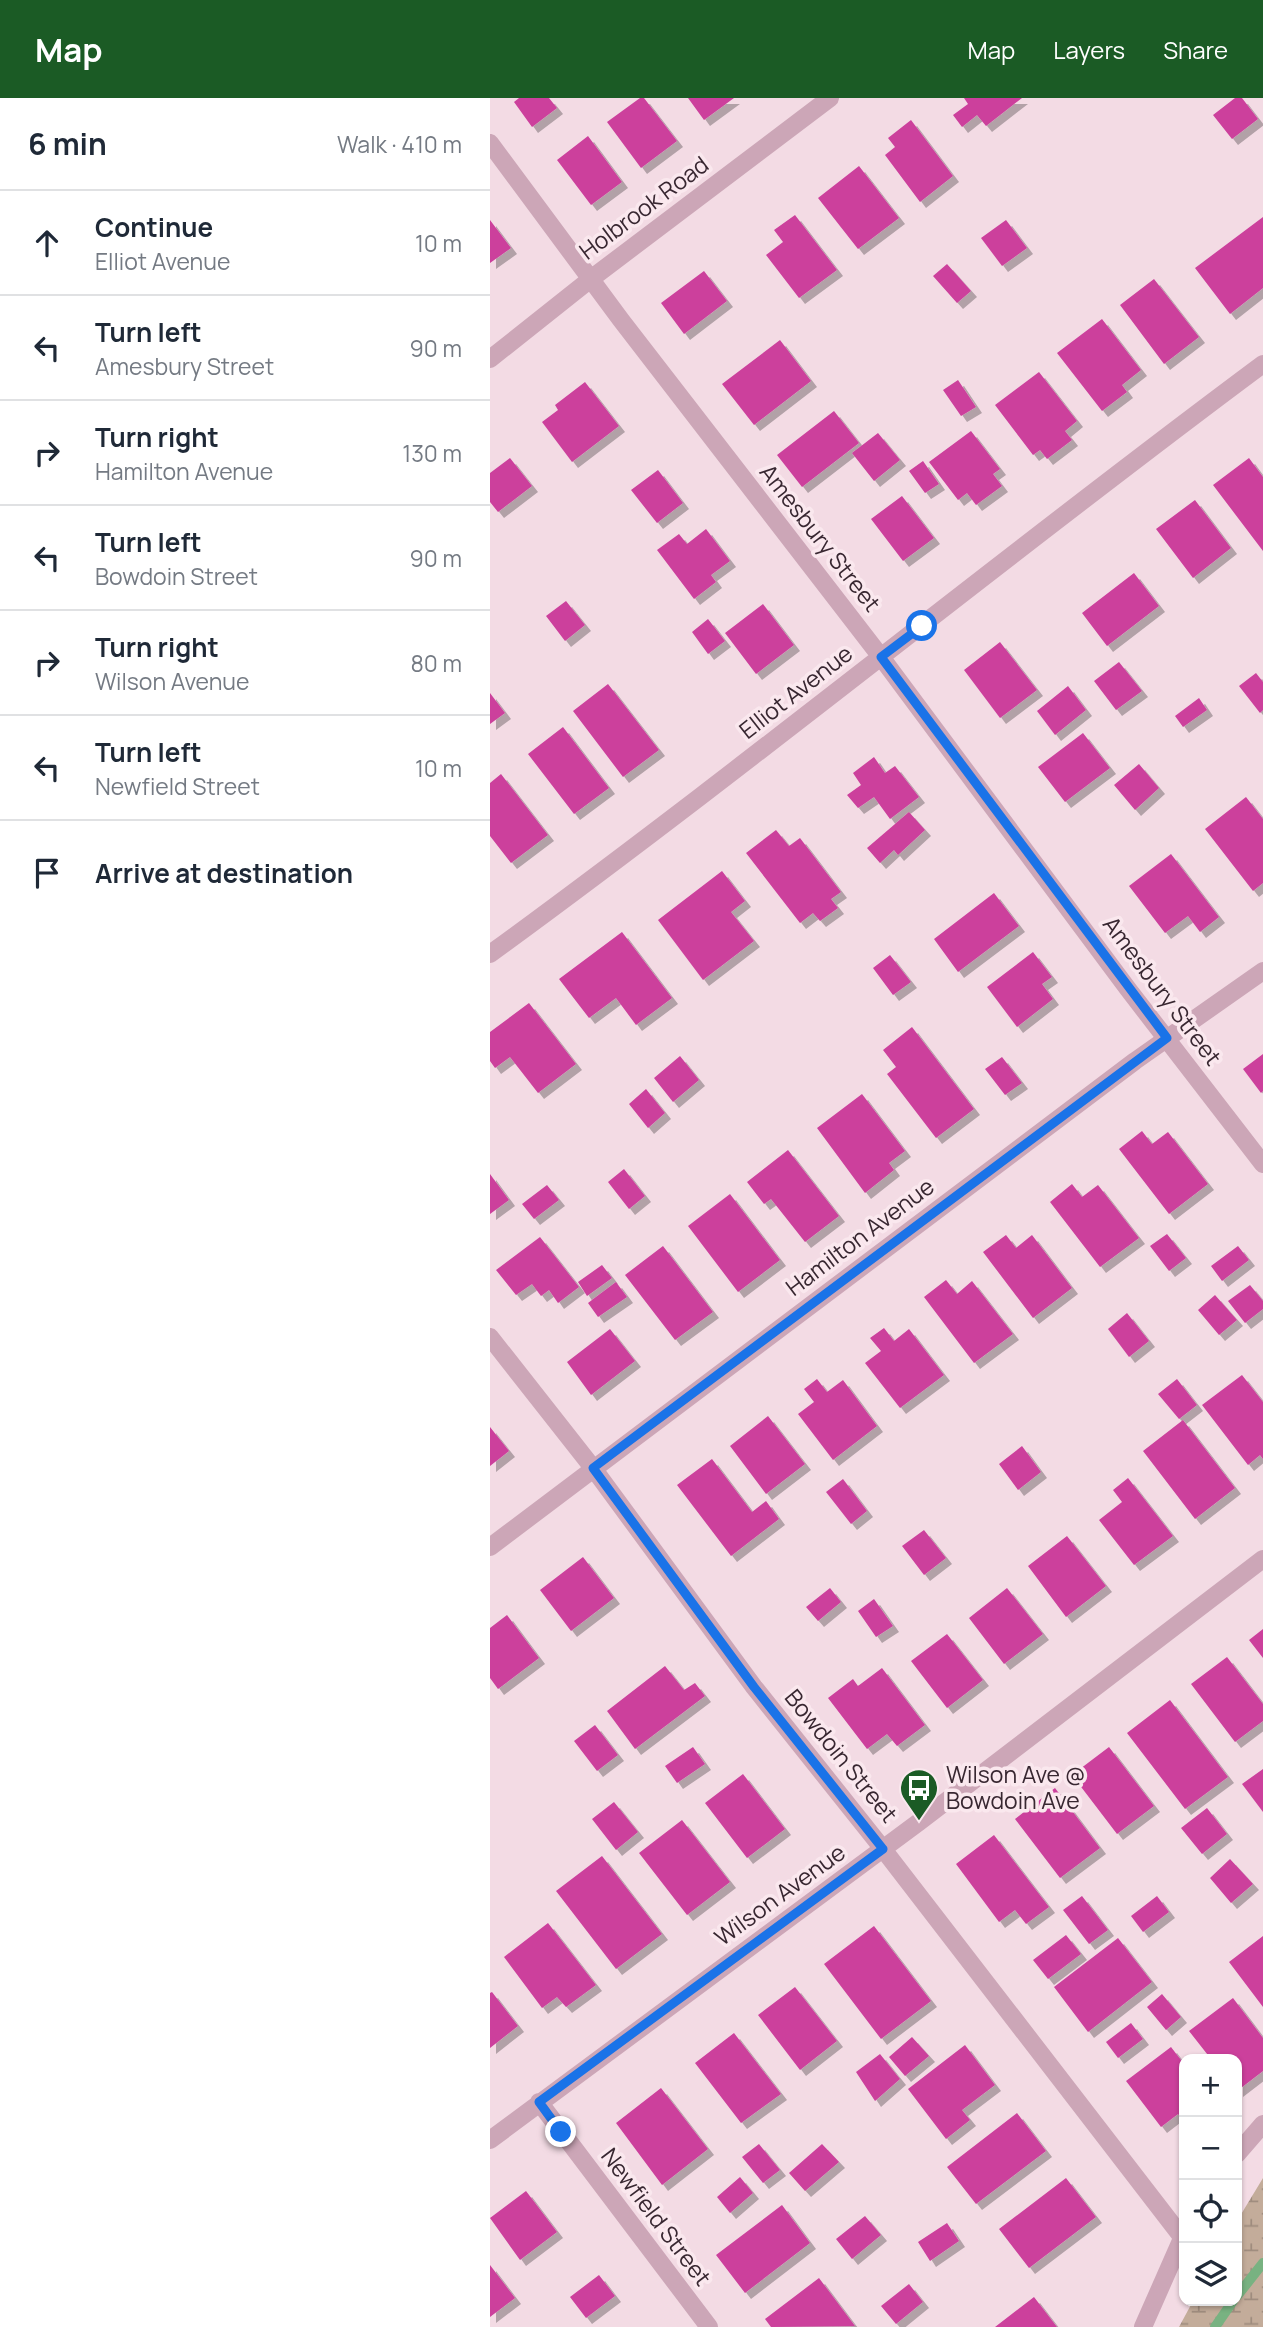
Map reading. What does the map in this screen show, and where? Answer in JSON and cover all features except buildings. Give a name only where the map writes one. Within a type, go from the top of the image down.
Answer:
[{"type":"street","name":"Holbrook Road","points":[[490,359],[592,278],[830,98]]},
{"type":"street","name":"Amesbury Street","points":[[490,143],[1263,1164]]},
{"type":"street","name":"Elliot Avenue","points":[[490,954],[881,657],[1125,466],[1263,364]]},
{"type":"street","name":"Hamilton Avenue","points":[[490,1547],[1167,1038],[1263,971]]},
{"type":"street","name":"Bowdoin Street","points":[[490,1336],[593,1468],[754,1687],[1179,2231]]},
{"type":"street","name":"Wilson Avenue","points":[[490,2140],[883,1849],[1263,1559]]},
{"type":"street","name":"Newfield Street","points":[[539,2102],[709,2327]]},
{"type":"street","points":[[1242,2148],[1263,2124]]},
{"type":"street","points":[[1143,2327],[1180,2243]]},
{"type":"green space","points":[[1263,2178],[1263,2327],[1179,2327],[1190,2306],[1242,2306],[1242,2213]]},
{"type":"waterway","points":[[1242,2290],[1263,2263]]},
{"type":"waterway","points":[[1215,2327],[1230,2306]]},
{"type":"place","name":"Wilson Ave @ Bowdoin Ave","points":[[919,1822]]},
{"type":"route","points":[[561,2132],[539,2102],[883,1849],[754,1687],[593,1468],[1167,1038],[881,657],[922,626]]}]
